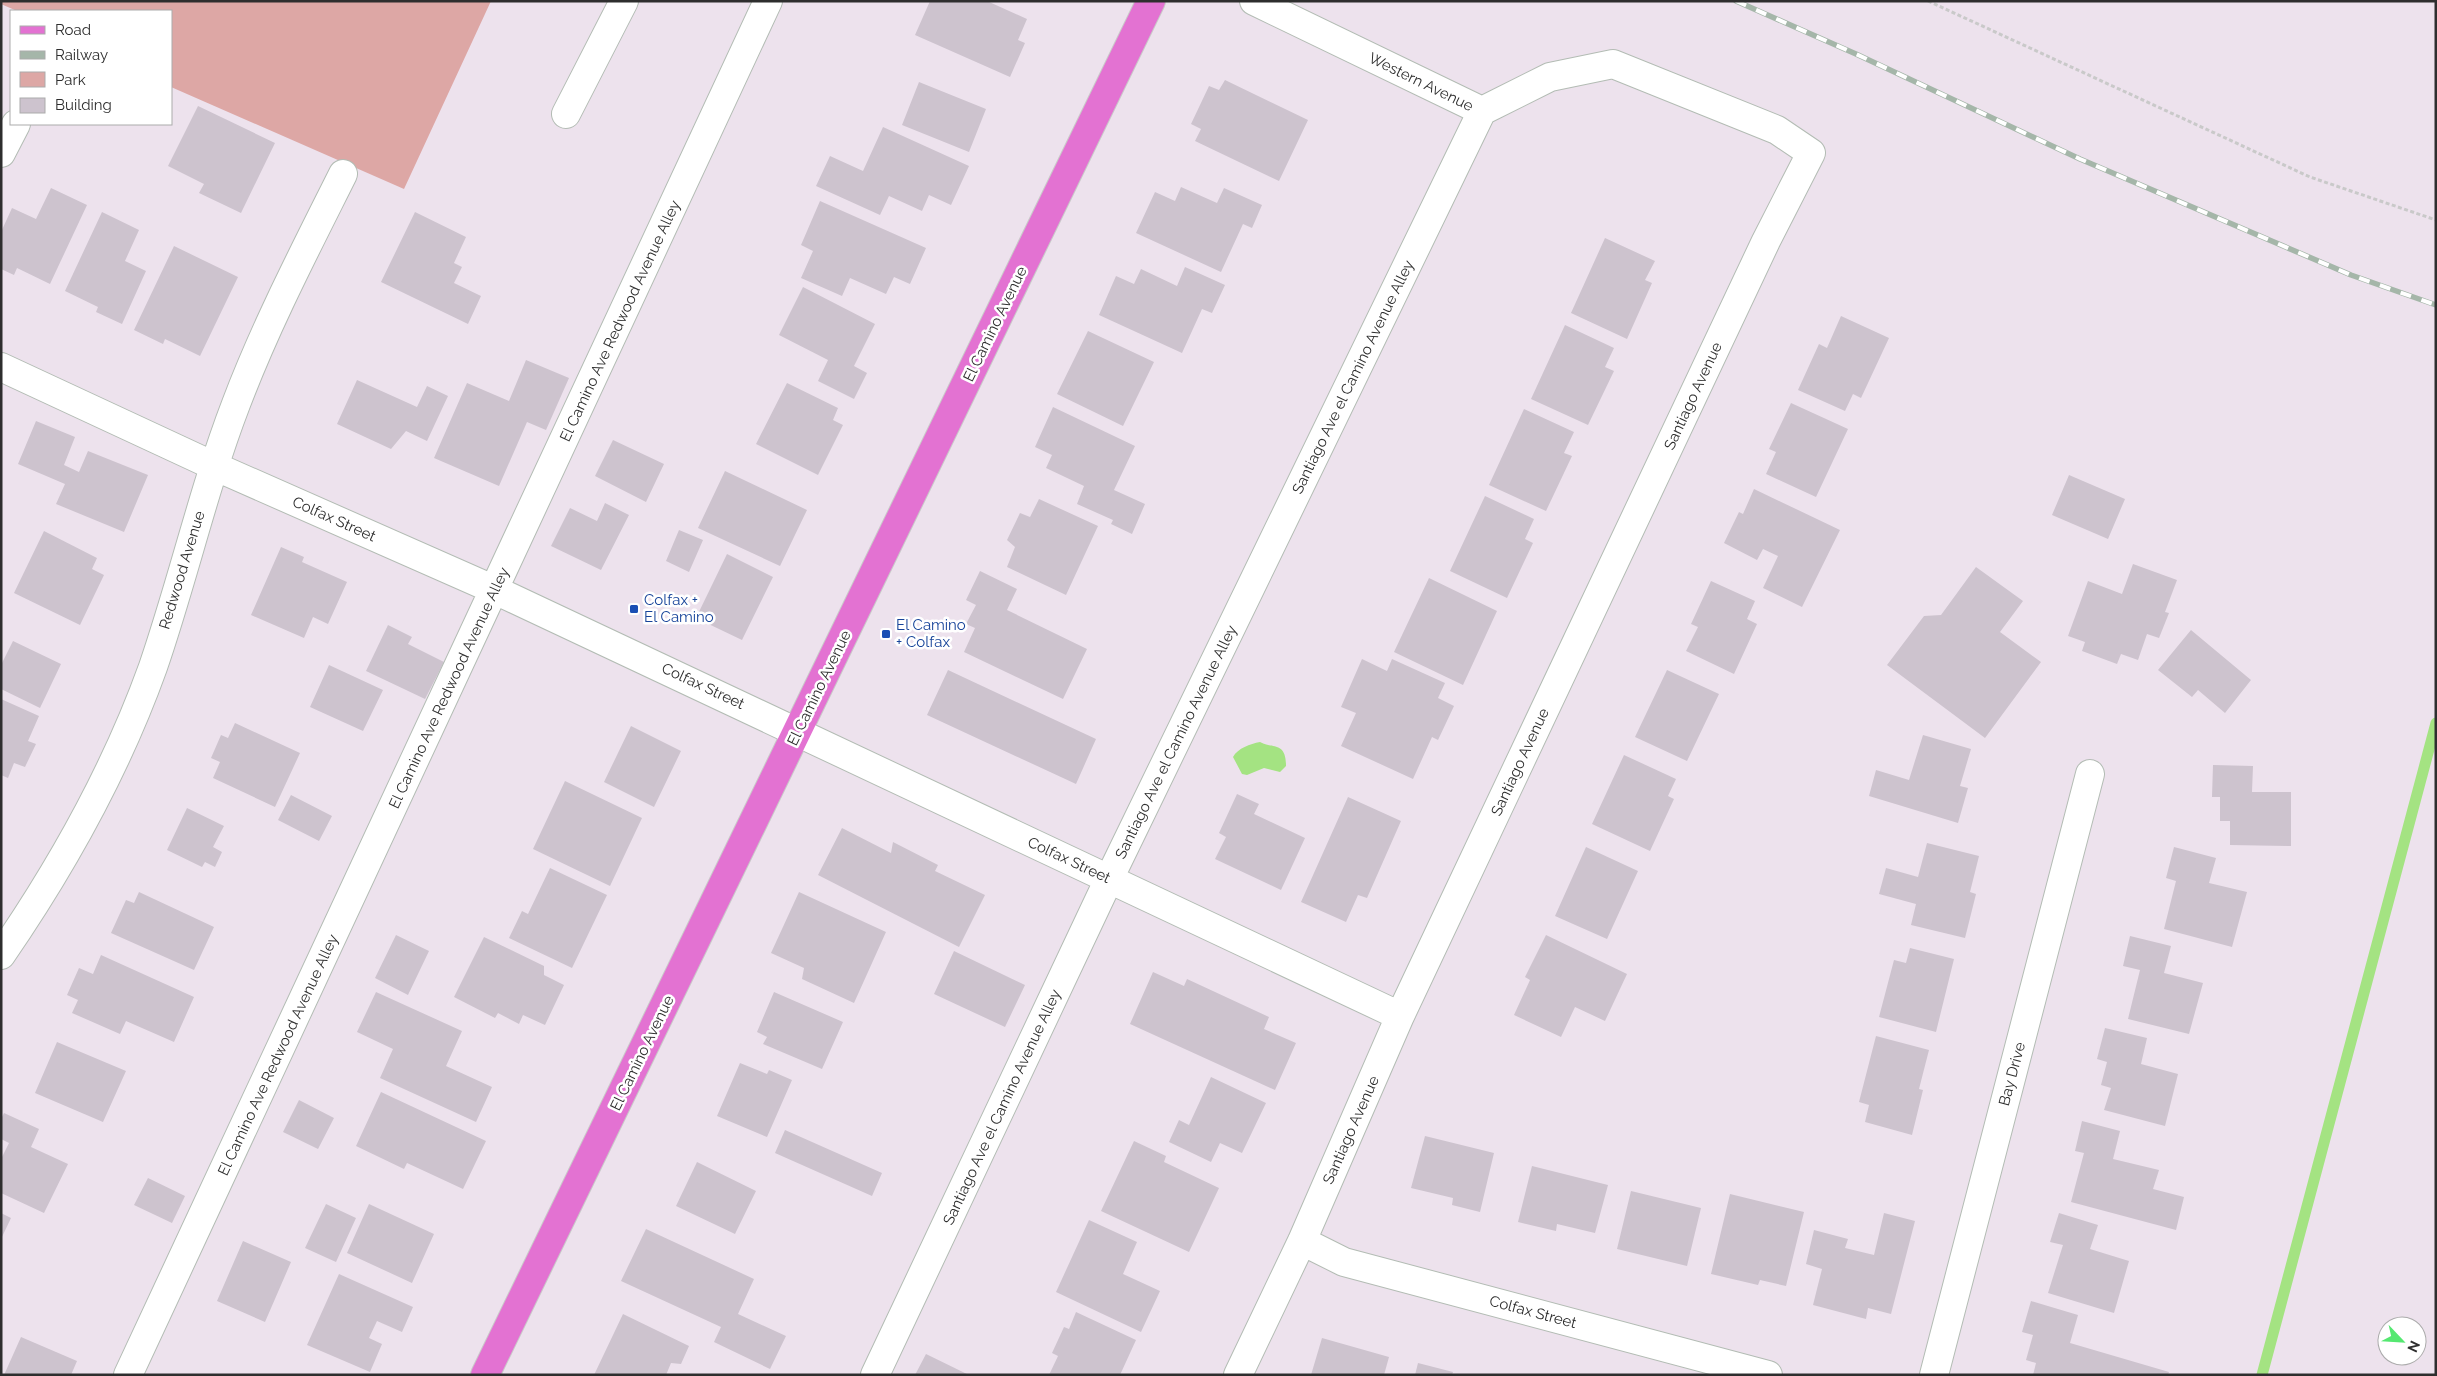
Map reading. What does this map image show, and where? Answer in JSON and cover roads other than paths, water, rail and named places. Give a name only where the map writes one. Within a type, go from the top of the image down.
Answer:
[{"type":"main road","name":"El Camino Avenue","points":[[485,1375],[1151,1]]},
{"type":"street","points":[[566,114],[624,1]]},
{"type":"street","name":"El Camino Ave Redwood Avenue Alley","points":[[128,1375],[768,1]]},
{"type":"street","name":"Western Avenue","points":[[1254,1],[1482,111],[1550,77],[1613,64],[1777,130],[1810,154]]},
{"type":"street","name":"Santiago Ave el Camino Avenue Alley","points":[[875,1375],[1110,879],[1482,111]]},
{"type":"street","points":[[1,153],[15,125]]},
{"type":"street","name":"Santiago Avenue","points":[[1238,1375],[1302,1241],[1400,1016],[1766,241],[1810,154]]},
{"type":"street","name":"Redwood Avenue","points":[[1,955],[39,900],[82,825],[121,747],[153,666],[214,466],[236,403],[277,307],[343,174]]},
{"type":"street","name":"Colfax Street","points":[[1,367],[214,466],[495,590],[1400,1016]]},
{"type":"street","name":"Bay Drive","points":[[1934,1375],[2090,774]]},
{"type":"street","name":"Colfax Street","points":[[1302,1241],[1344,1262],[1768,1375]]},
{"type":"waterway","points":[[2262,1375],[2436,723]]},
{"type":"railway","points":[[1736,1],[1856,54],[2080,159],[2351,275],[2436,305]]},
{"type":"place","name":"Colfax + El Camino","points":[[634,609]]},
{"type":"place","name":"El Camino + Colfax","points":[[886,634]]}]
